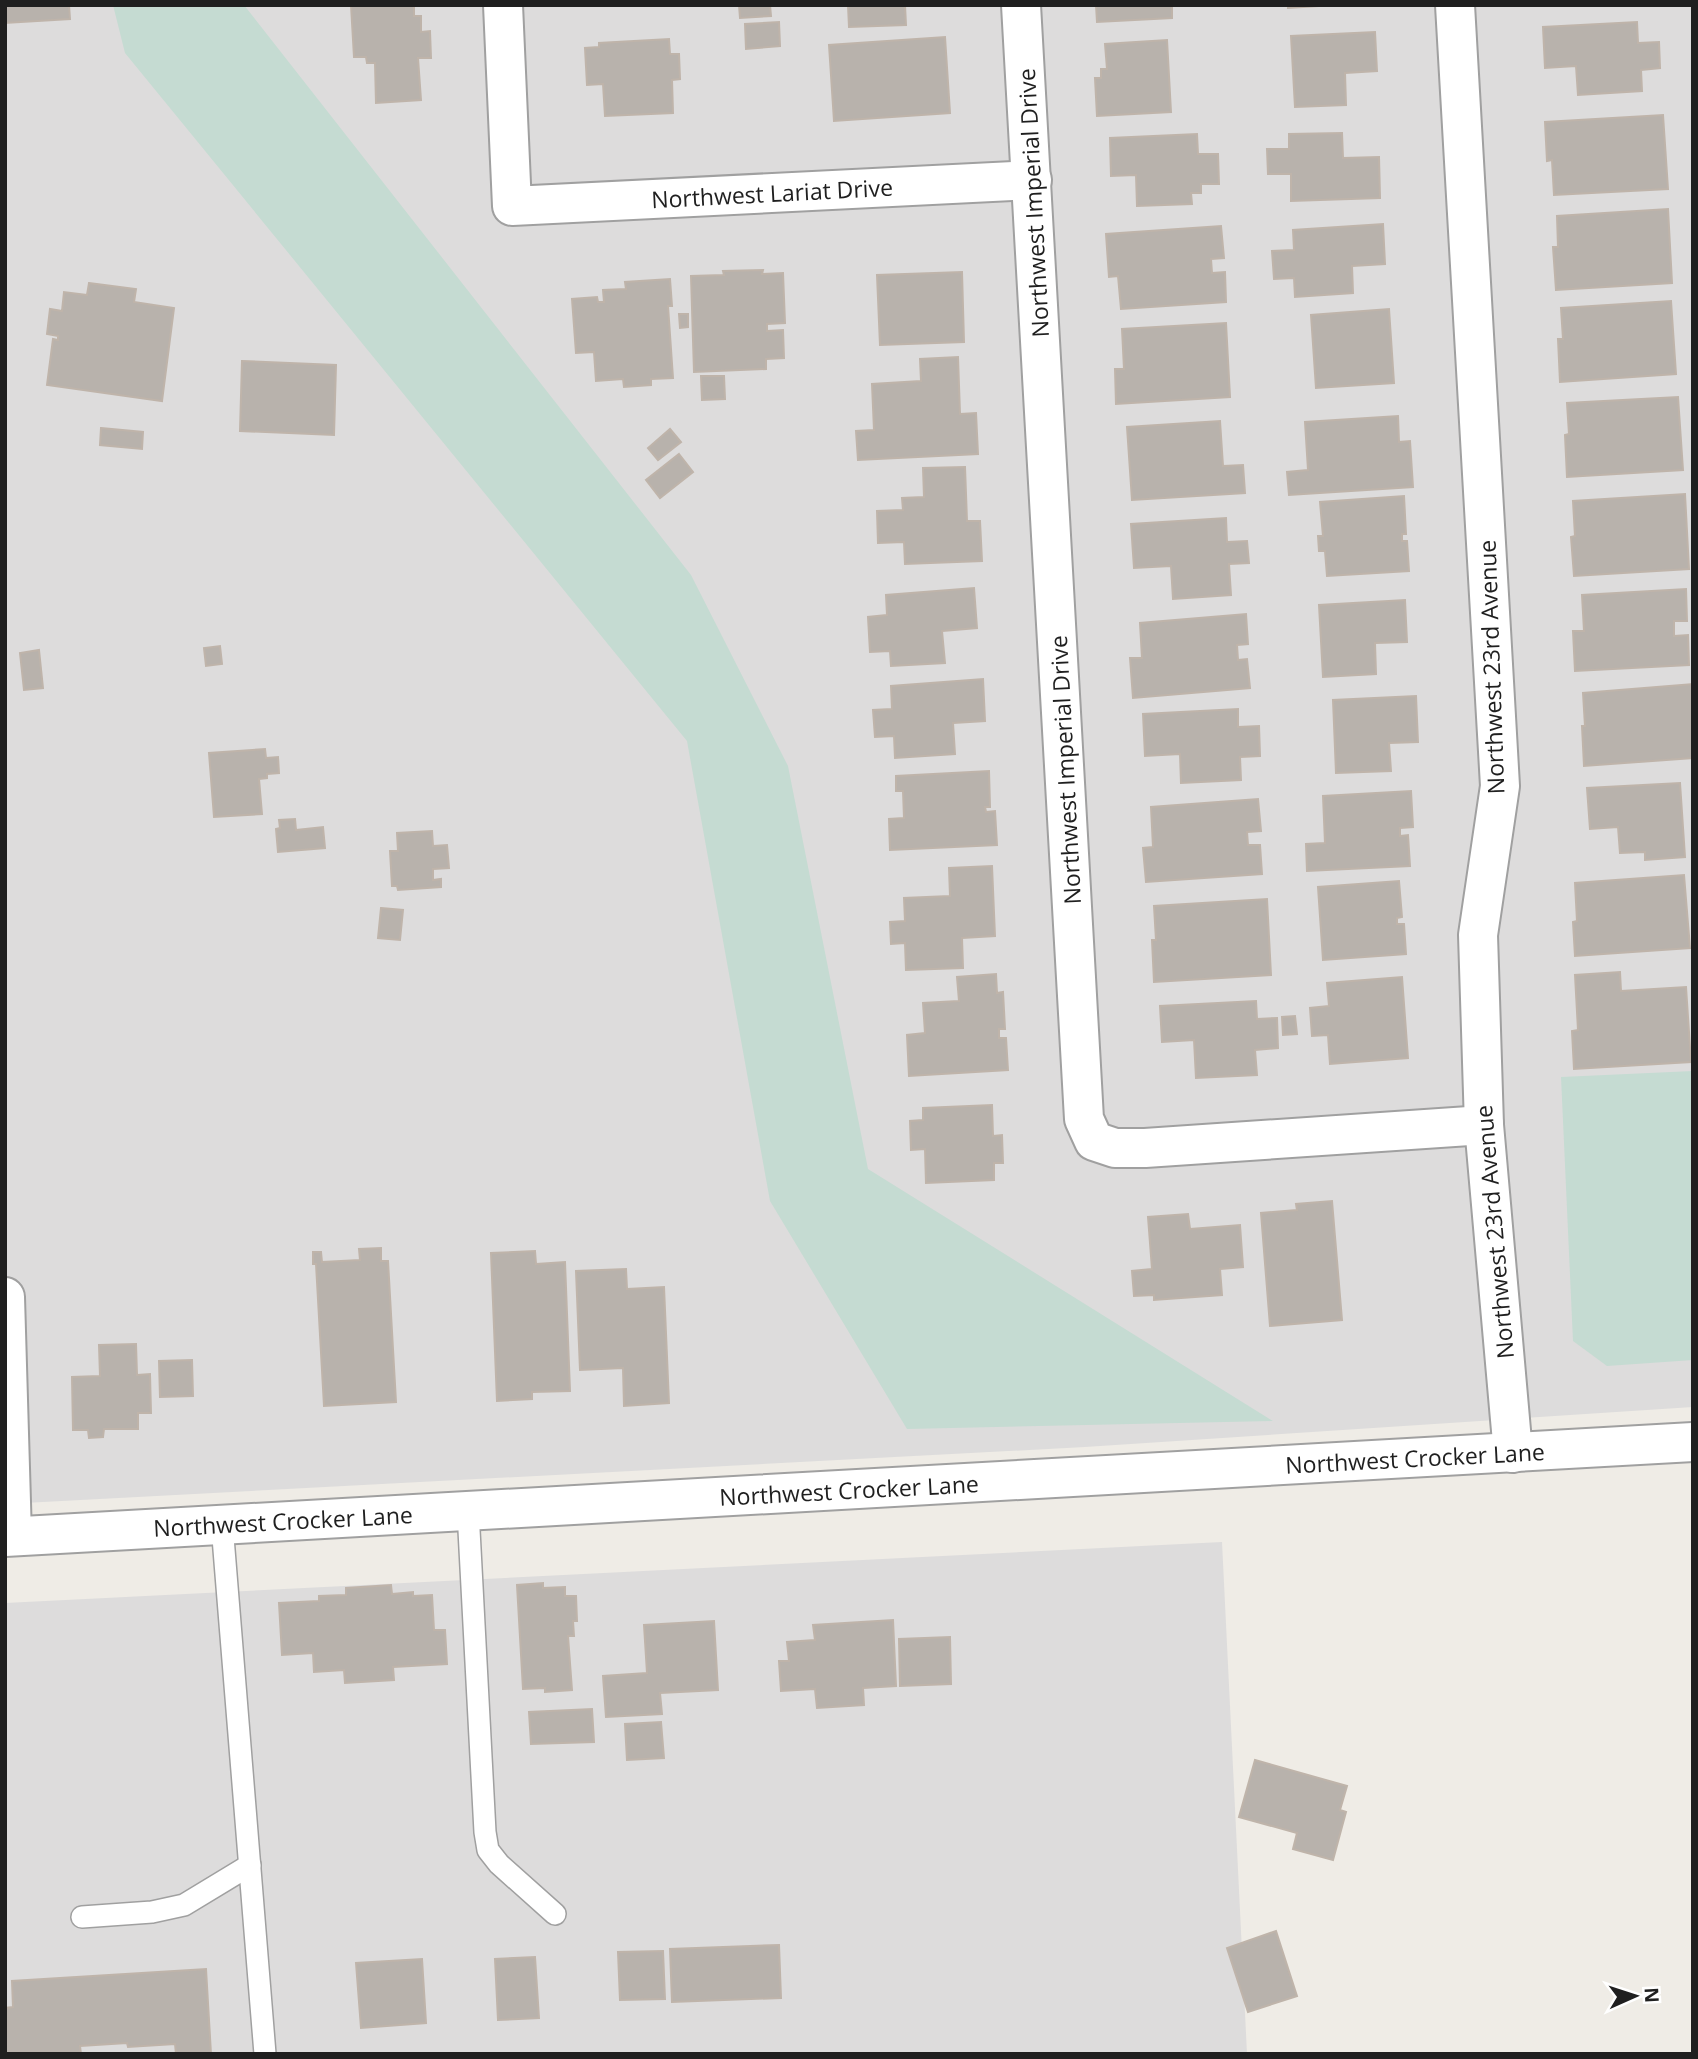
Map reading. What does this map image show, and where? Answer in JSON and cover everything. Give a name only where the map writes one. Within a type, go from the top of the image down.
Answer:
[{"type":"street","name":"Northwest Lariat Drive","points":[[503,5],[512,206],[1032,180]]},
{"type":"street","name":"Northwest Imperial Drive","points":[[1021,5],[1084,1119],[1094,1140],[1115,1148],[1484,1125]]},
{"type":"street","name":"Northwest 23rd Avenue","points":[[1455,5],[1500,786],[1478,935],[1484,1125],[1513,1453]]},
{"type":"street","points":[[5,1297],[8,1537]]},
{"type":"street","name":"Northwest Crocker Lane","points":[[8,1537],[1693,1442]]},
{"type":"lane","points":[[468,1511],[488,1850],[499,1864],[555,1914]]},
{"type":"lane","points":[[222,1525],[265,2054]]},
{"type":"lane","points":[[82,1917],[152,1912],[184,1905],[250,1865]]},
{"type":"shaded area","points":[[5,5],[1693,5],[1693,1407],[1085,1447],[5,1504]]},
{"type":"shaded area","points":[[1222,1542],[1247,2054],[5,2054],[5,1603]]},
{"type":"green space","points":[[113,5],[244,5],[691,575],[788,766],[868,1169],[1273,1421],[907,1429],[770,1201],[687,741],[125,53]]},
{"type":"green space","points":[[1693,1071],[1693,1360],[1607,1366],[1573,1341],[1561,1077]]},
{"type":"building","points":[[5,5],[69,5],[70,19],[5,23]]},
{"type":"building","points":[[351,5],[414,5],[414,16],[421,16],[421,32],[430,31],[431,58],[418,58],[421,100],[376,103],[375,63],[367,63],[366,57],[354,57]]},
{"type":"building","points":[[739,5],[770,5],[771,16],[740,18]]},
{"type":"building","points":[[848,5],[905,5],[906,25],[849,27]]},
{"type":"building","points":[[1096,5],[1172,5],[1172,18],[1097,22]]},
{"type":"building","points":[[1288,5],[1335,5],[1288,8]]},
{"type":"building","points":[[779,22],[780,46],[746,49],[745,24]]},
{"type":"building","points":[[1637,22],[1638,43],[1659,42],[1660,68],[1641,70],[1642,91],[1578,95],[1576,66],[1545,68],[1543,27]]},
{"type":"building","points":[[1375,32],[1377,71],[1345,73],[1346,105],[1295,107],[1291,36]]},
{"type":"building","points":[[945,37],[950,113],[834,121],[829,45]]},
{"type":"building","points":[[669,39],[670,54],[679,54],[680,79],[672,80],[673,113],[605,116],[603,84],[587,85],[585,48],[599,47],[599,43]]},
{"type":"building","points":[[1167,40],[1171,112],[1097,116],[1095,78],[1101,78],[1101,69],[1107,69],[1105,44]]},
{"type":"building","points":[[1663,115],[1668,189],[1554,195],[1552,160],[1547,161],[1545,122]]},
{"type":"building","points":[[1342,133],[1343,158],[1379,157],[1380,198],[1291,201],[1291,174],[1268,174],[1267,149],[1289,149],[1289,134]]},
{"type":"building","points":[[1197,134],[1198,154],[1218,154],[1219,184],[1201,184],[1201,193],[1191,193],[1192,204],[1137,206],[1136,175],[1111,176],[1110,138]]},
{"type":"building","points":[[1668,209],[1672,283],[1556,290],[1553,247],[1558,247],[1557,216]]},
{"type":"building","points":[[1383,224],[1385,264],[1352,266],[1353,293],[1295,297],[1294,278],[1274,279],[1272,251],[1294,250],[1293,230]]},
{"type":"building","points":[[1221,226],[1224,258],[1211,259],[1212,273],[1225,272],[1226,302],[1121,309],[1118,276],[1109,277],[1106,234]]},
{"type":"building","points":[[763,270],[762,274],[783,273],[785,323],[767,324],[767,331],[783,330],[784,358],[766,359],[766,369],[694,372],[691,276],[724,275],[723,271]]},
{"type":"building","points":[[962,272],[964,342],[880,345],[877,275]]},
{"type":"building","points":[[670,279],[672,306],[668,306],[673,378],[651,379],[651,385],[624,387],[623,379],[596,381],[594,352],[576,353],[572,299],[597,297],[598,302],[604,302],[603,290],[626,289],[625,282]]},
{"type":"building","points":[[89,283],[136,289],[134,302],[174,308],[162,401],[47,385],[53,339],[58,340],[58,336],[47,334],[50,309],[62,311],[64,292],[87,295]]},
{"type":"building","points":[[1671,301],[1676,374],[1560,382],[1558,339],[1563,339],[1561,308]]},
{"type":"building","points":[[1389,309],[1394,383],[1316,388],[1311,315]]},
{"type":"building","points":[[679,314],[688,314],[688,327],[680,328]]},
{"type":"building","points":[[1226,323],[1230,397],[1116,404],[1115,369],[1124,369],[1122,329]]},
{"type":"building","points":[[958,357],[960,414],[976,413],[978,454],[858,460],[856,431],[874,430],[872,384],[921,381],[920,359]]},
{"type":"building","points":[[242,361],[336,365],[334,435],[240,431]]},
{"type":"building","points":[[701,376],[724,376],[725,399],[702,400]]},
{"type":"building","points":[[1678,397],[1683,470],[1567,477],[1567,403]]},
{"type":"building","points":[[1398,416],[1399,442],[1410,441],[1413,487],[1289,495],[1287,472],[1308,470],[1305,422]]},
{"type":"building","points":[[1220,421],[1223,466],[1243,465],[1245,493],[1132,500],[1127,427]]},
{"type":"building","points":[[101,428],[143,432],[142,449],[100,445]]},
{"type":"building","points":[[670,429],[681,442],[658,460],[648,448]]},
{"type":"building","points":[[679,454],[693,472],[660,498],[646,480]]},
{"type":"building","points":[[965,467],[967,521],[980,521],[982,561],[905,564],[904,542],[878,543],[877,511],[903,510],[902,498],[924,497],[923,468]]},
{"type":"building","points":[[1685,494],[1689,569],[1574,576],[1571,537],[1575,536],[1573,501]]},
{"type":"building","points":[[1404,496],[1406,534],[1402,534],[1402,541],[1407,541],[1409,571],[1327,576],[1325,551],[1319,551],[1318,536],[1323,536],[1320,502]]},
{"type":"building","points":[[1226,518],[1227,542],[1247,541],[1249,563],[1229,564],[1231,595],[1173,599],[1171,566],[1134,568],[1131,524]]},
{"type":"building","points":[[974,588],[977,628],[942,631],[945,663],[891,666],[890,651],[870,652],[868,617],[887,615],[886,595]]},
{"type":"building","points":[[1686,589],[1687,621],[1674,621],[1674,636],[1688,635],[1689,665],[1575,671],[1573,631],[1584,631],[1582,595]]},
{"type":"building","points":[[1405,600],[1407,642],[1375,643],[1376,674],[1323,677],[1319,605]]},
{"type":"building","points":[[1246,614],[1248,644],[1237,645],[1238,660],[1247,659],[1250,688],[1133,698],[1130,658],[1142,658],[1140,623]]},
{"type":"building","points":[[220,646],[222,664],[206,666],[204,648]]},
{"type":"building","points":[[39,650],[43,688],[24,690],[20,653]]},
{"type":"building","points":[[983,679],[985,721],[953,723],[955,754],[895,758],[894,736],[875,737],[873,710],[892,709],[891,686]]},
{"type":"building","points":[[1693,684],[1693,758],[1584,766],[1583,693]]},
{"type":"building","points":[[1416,696],[1418,742],[1389,743],[1391,771],[1336,773],[1333,700]]},
{"type":"building","points":[[1238,709],[1238,727],[1259,726],[1260,756],[1240,757],[1241,780],[1181,783],[1180,754],[1145,756],[1143,714]]},
{"type":"building","points":[[265,749],[266,758],[278,757],[279,773],[267,774],[267,778],[259,779],[262,814],[214,817],[209,753]]},
{"type":"building","points":[[989,771],[990,807],[985,807],[986,812],[995,811],[997,845],[890,850],[889,819],[904,818],[903,791],[896,791],[896,776]]},
{"type":"building","points":[[1680,783],[1685,857],[1645,860],[1645,852],[1620,853],[1618,827],[1590,829],[1587,788]]},
{"type":"building","points":[[1411,791],[1413,827],[1400,828],[1400,836],[1408,835],[1410,866],[1307,871],[1306,844],[1325,843],[1323,796]]},
{"type":"building","points":[[1258,799],[1261,831],[1247,832],[1248,845],[1260,845],[1262,874],[1146,882],[1143,848],[1153,847],[1151,807]]},
{"type":"building","points":[[295,819],[296,830],[323,827],[325,848],[278,852],[276,829],[280,828],[279,820]]},
{"type":"building","points":[[432,831],[433,846],[447,845],[449,868],[433,869],[433,880],[441,879],[441,887],[398,890],[397,886],[392,886],[390,851],[398,851],[397,833]]},
{"type":"building","points":[[992,866],[995,936],[962,938],[963,968],[906,970],[905,943],[891,944],[890,922],[905,921],[904,898],[950,896],[949,868]]},
{"type":"building","points":[[1684,875],[1690,948],[1575,956],[1575,883]]},
{"type":"building","points":[[1399,881],[1402,917],[1397,918],[1397,924],[1404,924],[1406,954],[1323,960],[1318,887]]},
{"type":"building","points":[[1267,899],[1271,975],[1154,982],[1154,906]]},
{"type":"building","points":[[381,908],[403,910],[400,940],[378,938]]},
{"type":"building","points":[[1620,972],[1621,991],[1686,987],[1691,1062],[1574,1069],[1572,1031],[1578,1030],[1575,975]]},
{"type":"building","points":[[996,974],[997,993],[1003,992],[1005,1029],[999,1029],[999,1038],[1006,1038],[1008,1070],[909,1076],[907,1035],[925,1033],[923,1003],[959,1001],[957,977]]},
{"type":"building","points":[[1402,977],[1408,1058],[1330,1064],[1328,1035],[1312,1036],[1310,1008],[1329,1006],[1327,983]]},
{"type":"building","points":[[1256,1001],[1257,1019],[1277,1018],[1278,1048],[1255,1050],[1257,1075],[1196,1078],[1194,1040],[1162,1042],[1160,1006]]},
{"type":"building","points":[[1295,1016],[1297,1034],[1283,1035],[1282,1017]]},
{"type":"building","points":[[992,1105],[993,1136],[1002,1135],[1003,1163],[994,1163],[994,1180],[926,1183],[925,1149],[911,1150],[910,1121],[923,1120],[923,1108]]},
{"type":"building","points":[[1332,1201],[1342,1320],[1270,1326],[1261,1213],[1297,1210],[1296,1204]]},
{"type":"building","points":[[1188,1214],[1190,1229],[1240,1225],[1243,1267],[1220,1269],[1222,1295],[1154,1300],[1154,1295],[1134,1296],[1132,1271],[1152,1269],[1148,1217]]},
{"type":"building","points":[[381,1248],[381,1261],[388,1261],[396,1402],[324,1406],[316,1264],[313,1264],[313,1252],[321,1252],[322,1262],[360,1260],[359,1249]]},
{"type":"building","points":[[535,1251],[536,1264],[565,1262],[570,1391],[532,1392],[532,1399],[497,1401],[491,1253]]},
{"type":"building","points":[[626,1269],[627,1289],[664,1287],[669,1403],[624,1406],[623,1368],[580,1370],[576,1271]]},
{"type":"building","points":[[136,1344],[137,1375],[150,1374],[151,1413],[138,1413],[138,1429],[104,1429],[103,1437],[89,1438],[88,1430],[73,1430],[72,1377],[100,1376],[99,1345]]},
{"type":"building","points":[[192,1360],[193,1396],[160,1397],[159,1361]]},
{"type":"building","points":[[543,1583],[543,1588],[565,1587],[565,1596],[576,1596],[577,1621],[573,1621],[574,1636],[568,1636],[572,1690],[545,1692],[545,1688],[523,1689],[517,1585]]},
{"type":"building","points":[[391,1585],[392,1594],[413,1592],[413,1596],[432,1595],[434,1630],[445,1630],[447,1664],[393,1667],[394,1680],[345,1683],[344,1670],[314,1672],[313,1653],[282,1655],[279,1603],[319,1601],[319,1596],[346,1595],[346,1588]]},
{"type":"building","points":[[893,1620],[896,1686],[863,1688],[864,1705],[817,1708],[815,1689],[781,1691],[779,1661],[789,1661],[787,1642],[815,1640],[813,1625]]},
{"type":"building","points":[[714,1621],[718,1690],[660,1693],[662,1714],[606,1717],[603,1676],[647,1673],[644,1625]]},
{"type":"building","points":[[950,1637],[951,1684],[900,1686],[899,1639]]},
{"type":"building","points":[[592,1709],[594,1742],[531,1744],[529,1712]]},
{"type":"building","points":[[661,1722],[664,1758],[627,1760],[625,1724]]},
{"type":"building","points":[[1255,1760],[1347,1786],[1340,1810],[1346,1812],[1333,1860],[1293,1849],[1297,1833],[1239,1817]]},
{"type":"building","points":[[1276,1931],[1297,1996],[1248,2012],[1227,1948]]},
{"type":"building","points":[[779,1945],[781,1998],[672,2002],[670,1949]]},
{"type":"building","points":[[663,1951],[665,1999],[620,2000],[618,1952]]},
{"type":"building","points":[[535,1957],[539,2018],[498,2020],[495,1959]]},
{"type":"building","points":[[422,1959],[426,2023],[361,2028],[356,1963]]},
{"type":"building","points":[[206,1969],[211,2054],[176,2054],[175,2044],[128,2047],[127,2043],[80,2046],[81,2054],[5,2054],[5,2008],[13,2007],[12,1981]]}]
